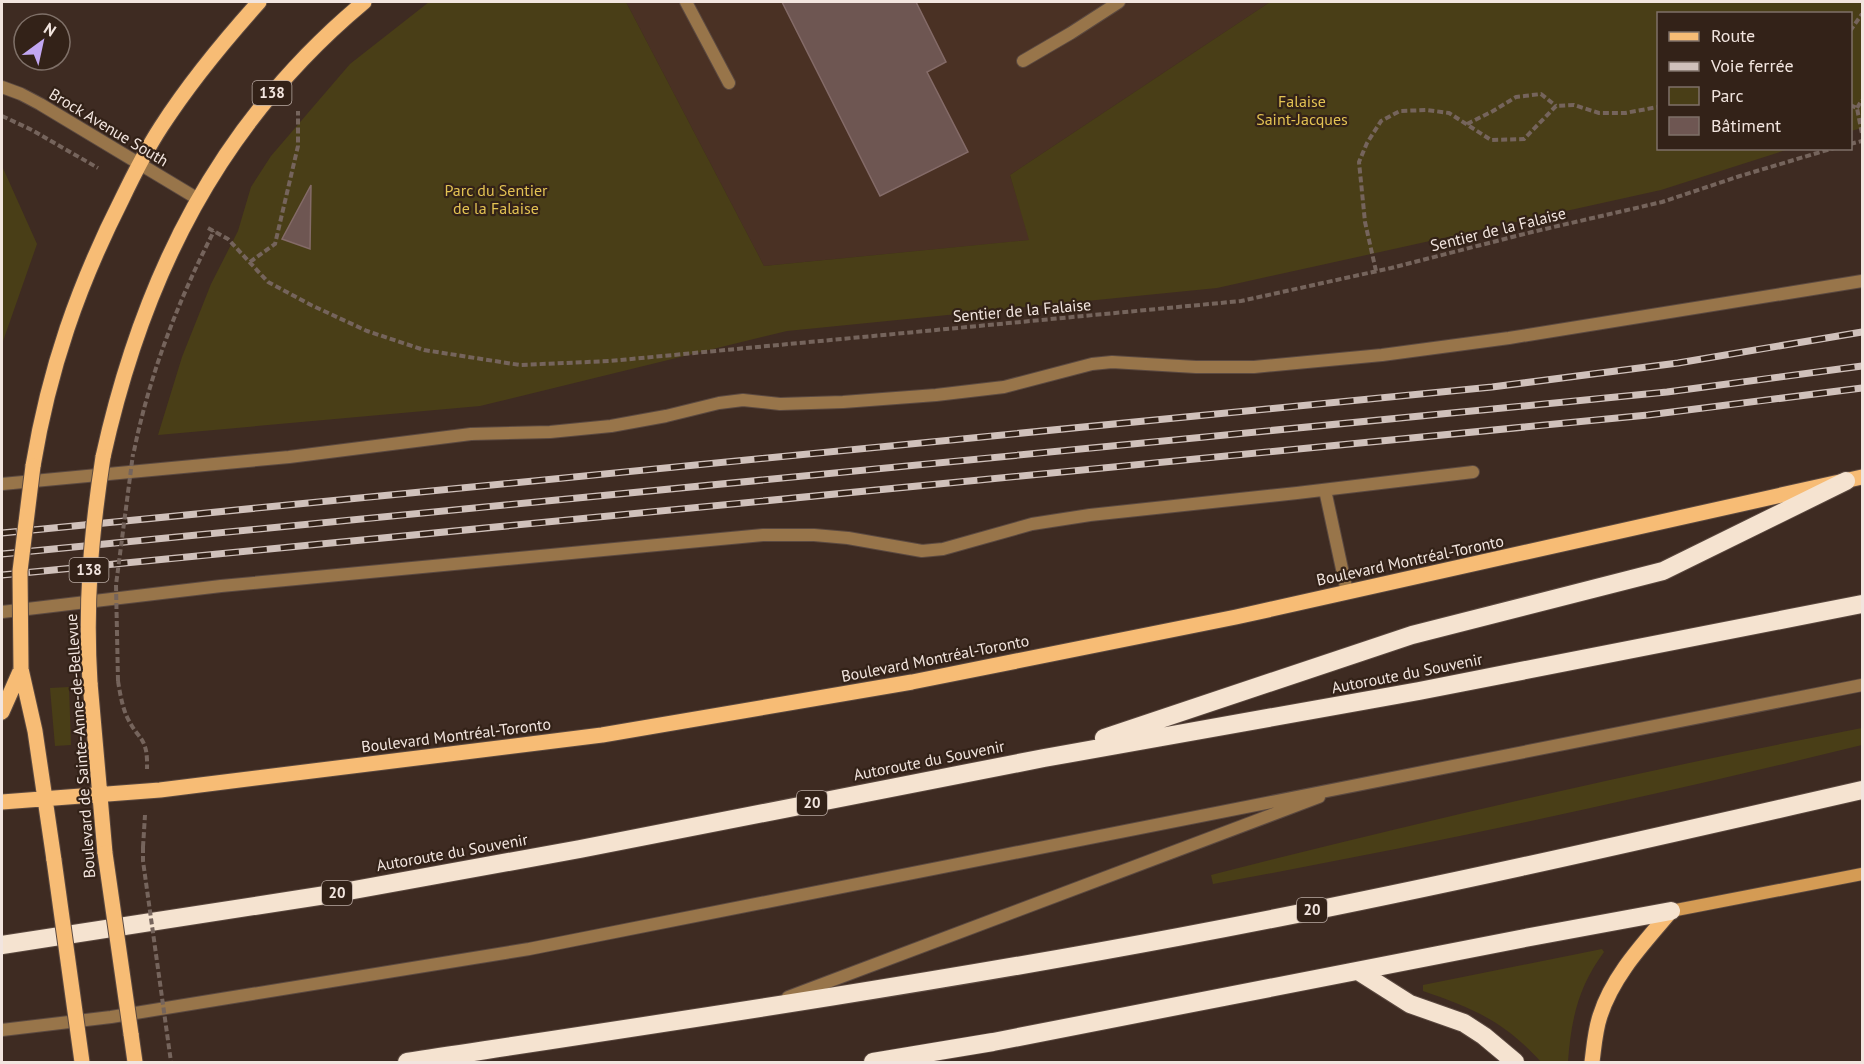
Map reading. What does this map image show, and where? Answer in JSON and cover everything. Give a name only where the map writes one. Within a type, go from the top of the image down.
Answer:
[{"type":"highway","points":[[1044,758],[1412,635],[1664,571],[1854,479]]},
{"type":"highway","name":"Autoroute du Souvenir","points":[[2,945],[332,894],[580,849],[1044,758],[1419,691],[1863,604]]},
{"type":"highway","name":"20","points":[[406,1062],[758,1009],[1180,937],[1588,853],[1863,790]]},
{"type":"highway","points":[[873,1062],[993,1042],[1671,911]]},
{"type":"highway","points":[[1358,971],[1410,1004],[1464,1023],[1484,1036],[1515,1062]]},
{"type":"main road","points":[[2,712],[20,689],[20,572],[33,466],[51,376],[62,339],[92,260],[139,164],[160,128],[189,87],[260,2]]},
{"type":"main road","name":"Boulevard de Sainte-Anne-de-Bellevue","points":[[135,1062],[105,853],[90,683],[89,563],[102,457],[116,399],[136,333],[160,272],[198,199],[232,144],[281,82],[330,32],[364,2]]},
{"type":"main road","name":"Boulevard Montréal-Toronto","points":[[2,802],[160,790],[602,735],[912,682],[1131,639],[1854,479]]},
{"type":"main road","name":"Boulevard de Sainte-Anne-de-Bellevue","points":[[20,689],[35,731],[82,1062]]},
{"type":"main road","points":[[1592,1062],[1595,1035],[1605,1001],[1625,967],[1671,911],[1863,874]]},
{"type":"street","points":[[686,2],[729,83]]},
{"type":"street","points":[[1023,61],[1119,2]]},
{"type":"street","name":"Brock Avenue South","points":[[2,87],[40,104],[198,199]]},
{"type":"street","points":[[2,484],[289,458],[471,434],[550,432],[611,426],[743,400],[780,404],[833,403],[1004,387],[1092,364],[1112,362],[1196,367],[1254,367],[1328,361],[1509,338],[1863,281]]},
{"type":"street","points":[[2,612],[233,585],[764,535],[848,538],[922,551],[943,549],[1032,524],[1090,514],[1473,472]]},
{"type":"street","points":[[1325,490],[1347,592]]},
{"type":"street","points":[[2,1030],[111,1017],[529,949],[1863,685]]},
{"type":"street","points":[[758,1009],[1351,785]]},
{"type":"path","points":[[1852,30],[1863,14]]},
{"type":"path","points":[[1467,124],[1516,97],[1541,94],[1556,106],[1574,105],[1599,112],[1625,112],[1657,107]]},
{"type":"path","points":[[1863,100],[1857,108],[1863,134]]},
{"type":"path","points":[[1376,271],[1365,222],[1359,162],[1367,143],[1381,121],[1400,111],[1426,110],[1449,113],[1491,140],[1524,139],[1556,106]]},
{"type":"path","points":[[1852,106],[1857,108]]},
{"type":"path","points":[[250,262],[275,244],[298,146],[297,111]]},
{"type":"path","points":[[2,116],[32,130],[86,161]]},
{"type":"path","name":"Sentier de la Falaise","points":[[214,231],[228,239],[268,282],[310,305],[367,331],[424,350],[520,365],[610,362],[1241,301],[1662,202],[1827,150]]},
{"type":"path","points":[[147,752],[145,744],[128,720],[122,705],[118,681],[116,585],[133,454],[142,411],[183,294],[214,231],[208,228]]},
{"type":"path","points":[[143,847],[171,1062]]},
{"type":"shaded area","points":[[626,2],[1270,2],[1010,175],[1030,240],[764,266]]},
{"type":"green space","points":[[429,2],[626,2],[764,266],[1029,240],[1010,175],[1270,2],[1862,2],[1862,128],[1852,131],[1852,12],[1657,12],[1657,150],[1786,150],[1661,190],[1217,288],[787,331],[480,406],[158,435],[182,357],[211,284],[238,231],[251,187],[271,156],[350,64]]},
{"type":"green space","points":[[2,166],[37,244],[2,344]]},
{"type":"green space","points":[[69,687],[71,745],[55,746],[50,688]]},
{"type":"green space","points":[[1862,728],[1862,745],[1781,765],[1539,819],[1213,884],[1211,875],[1373,835],[1617,778]]},
{"type":"green space","points":[[1602,949],[1604,952],[1588,978],[1577,1004],[1568,1062],[1541,1062],[1501,1026],[1473,1010],[1423,991],[1423,985]]},
{"type":"building","points":[[782,2],[916,2],[946,62],[927,72],[968,152],[880,196]]},
{"type":"building","points":[[311,185],[310,249],[282,239]]},
{"type":"railway","points":[[2,533],[1492,387],[1678,363],[1862,332]]},
{"type":"railway","points":[[2,554],[1667,392],[1862,366]]},
{"type":"railway","points":[[2,575],[1648,415],[1862,388]]},
{"type":"park label","name":"Falaise Saint-Jacques","points":[[1302,110]]},
{"type":"park label","name":"Parc du Sentier de la Falaise","points":[[496,199]]}]
